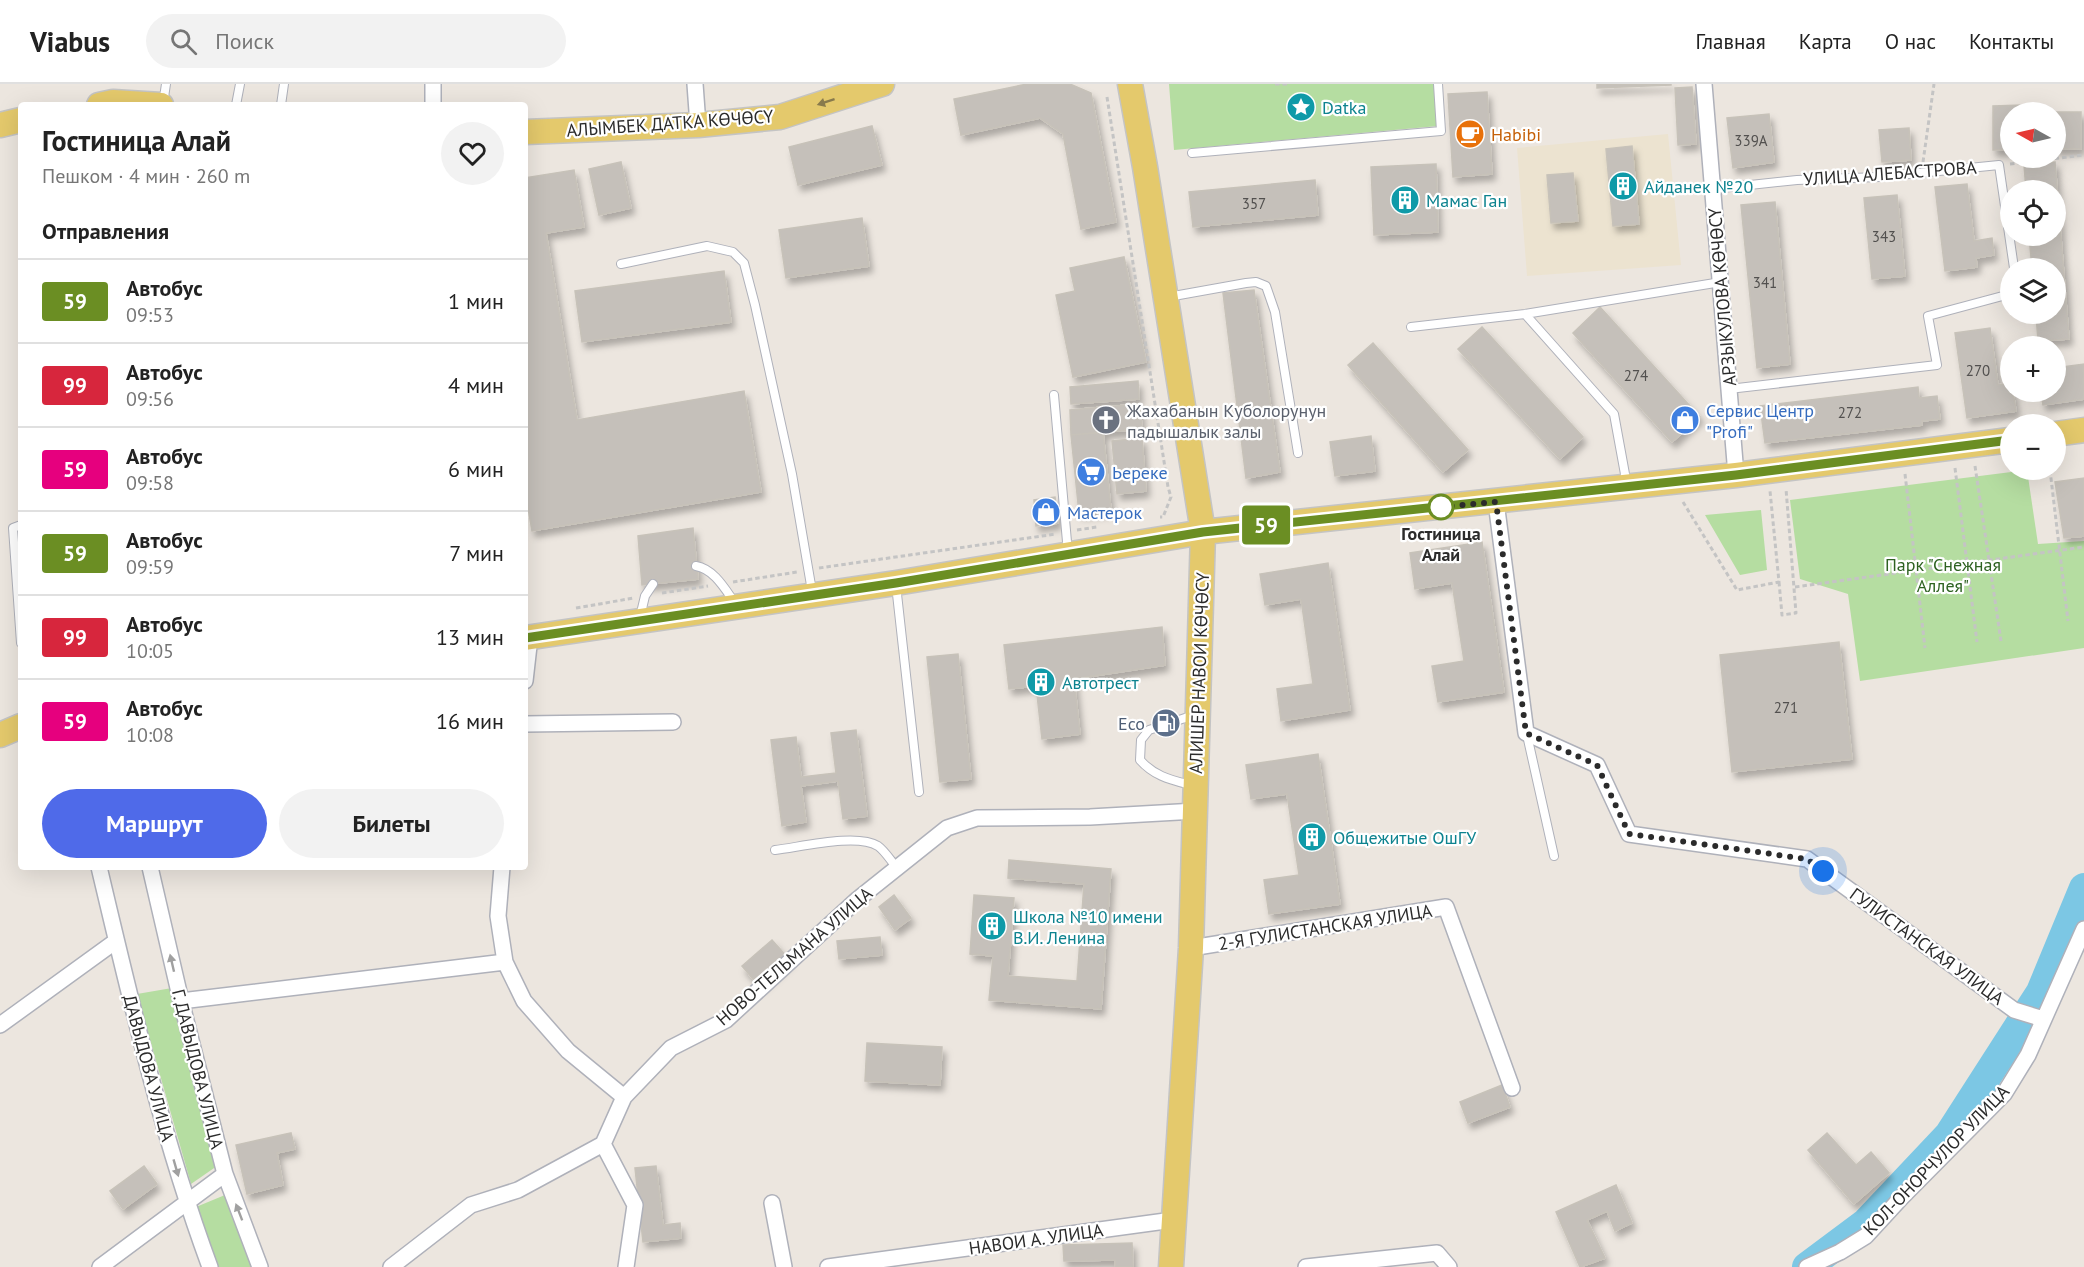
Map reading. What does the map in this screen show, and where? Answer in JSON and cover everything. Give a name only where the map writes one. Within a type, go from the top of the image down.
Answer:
[{"type":"main road","name":"АЛЫМБЕК ДАТКА КӨЧӨСҮ","points":[[528,132],[698,125],[780,117],[882,84]]},
{"type":"main road","name":"АЛИШЕР НАВОИ КӨЧӨСҮ","points":[[1130,84],[1203,532],[1191,948],[1171,1267]]},
{"type":"main road","points":[[0,125],[18,121]]},
{"type":"main road","points":[[2066,432],[2084,430]]},
{"type":"main road","points":[[528,638],[896,583],[1067,543],[1203,532],[1496,502],[1736,475],[2000,441]]},
{"type":"main road","points":[[0,735],[18,727]]},
{"type":"street","points":[[433,102],[434,84]]},
{"type":"street","points":[[696,84],[698,125]]},
{"type":"street","name":"АРЗЫКУЛОВА КӨЧӨСҮ","points":[[1704,84],[1736,475]]},
{"type":"street","points":[[1496,502],[1526,733]]},
{"type":"street","points":[[528,724],[673,722]]},
{"type":"street","name":"ГУЛИСТАНСКАЯ УЛИЦА","points":[[1526,733],[1597,765],[1629,834],[1807,859],[2014,1010],[2036,1018]]},
{"type":"street","name":"НОВО-ТЕЛЬМАНА УЛИЦА","points":[[603,1144],[624,1097],[671,1048],[726,1020],[858,899],[947,828],[976,818],[1090,817],[1196,811]]},
{"type":"street","name":"ДАВЫДОВА УЛИЦА","points":[[100,870],[135,1021],[186,1203],[210,1267]]},
{"type":"street","name":"Г. ДАВЫДОВА УЛИЦА","points":[[151,870],[225,1174],[260,1267]]},
{"type":"street","points":[[502,870],[498,916],[505,962],[524,1001],[568,1051],[624,1097]]},
{"type":"street","name":"2-Я ГУЛИСТАНСКАЯ УЛИЦА","points":[[1191,948],[1446,907],[1512,1088]]},
{"type":"street","name":"КОЛ-ОНОРЧУЛОР УЛИЦА","points":[[1807,1267],[1840,1252],[1866,1236],[1900,1198],[2004,1095],[2028,1055],[2036,1018],[2084,929]]},
{"type":"street","points":[[0,1025],[116,941]]},
{"type":"street","points":[[181,1001],[505,962]]},
{"type":"street","points":[[391,1267],[471,1205],[518,1190],[603,1144],[635,1205],[627,1267]]},
{"type":"street","points":[[100,1267],[225,1174]]},
{"type":"street","points":[[772,1203],[784,1267]]},
{"type":"street","name":"НАВОИ А. УЛИЦА","points":[[828,1267],[1173,1220]]},
{"type":"street","points":[[1306,1267],[1437,1254],[1449,1267]]},
{"type":"lane","points":[[163,102],[166,84]]},
{"type":"lane","points":[[237,102],[240,84]]},
{"type":"lane","points":[[281,102],[284,84]]},
{"type":"lane","points":[[1192,153],[1441,131],[1438,84]]},
{"type":"lane","name":"УЛИЦА АЛЕБАСТРОВА","points":[[1713,189],[1797,180],[1879,177],[1999,165],[2013,258]]},
{"type":"lane","points":[[621,264],[707,246],[733,252],[744,263],[792,474],[813,595]]},
{"type":"lane","points":[[1166,297],[1246,283],[1256,282],[1266,286],[1275,312],[1298,453]]},
{"type":"lane","points":[[1411,327],[1525,314],[1721,282]]},
{"type":"lane","points":[[1729,389],[1937,365],[1928,316],[2000,297]]},
{"type":"lane","points":[[1525,314],[1614,414],[1627,487]]},
{"type":"lane","points":[[1054,395],[1067,543]]},
{"type":"lane","points":[[18,526],[13,528],[18,600]]},
{"type":"lane","points":[[696,566],[705,567],[738,606]]},
{"type":"lane","points":[[896,583],[919,792]]},
{"type":"lane","points":[[638,621],[645,596],[653,584]]},
{"type":"lane","points":[[1196,787],[1159,776],[1149,770],[1140,760],[1141,740],[1149,730],[1198,714]]},
{"type":"lane","points":[[1526,733],[1554,856]]},
{"type":"lane","points":[[775,850],[862,840],[879,847],[897,868]]},
{"type":"path","points":[[1275,84],[1287,84]]},
{"type":"path","points":[[1922,172],[1934,84]]},
{"type":"path","points":[[1107,97],[1171,497],[1163,517],[1152,519]]},
{"type":"path","points":[[1999,165],[2084,155]]},
{"type":"path","points":[[1975,466],[2001,641]]},
{"type":"path","points":[[1955,468],[1977,642]]},
{"type":"path","points":[[1905,474],[1925,648]]},
{"type":"path","points":[[2051,480],[2068,621]]},
{"type":"path","points":[[1770,491],[1782,615],[1796,613],[1786,489]]},
{"type":"path","points":[[1683,502],[1737,590],[1779,582]]},
{"type":"path","points":[[569,610],[808,570],[1067,543],[1098,527]]},
{"type":"path","points":[[1795,587],[2084,547]]},
{"type":"shaded area","points":[[1668,134],[1681,265],[1527,276],[1517,148]]},
{"type":"green space","points":[[1169,84],[1434,84],[1438,126],[1174,150]]},
{"type":"green space","name":"Парк \"Снежная Аллея\"","points":[[2000,473],[2000,480],[2028,480],[2038,544],[2084,541],[2084,648],[1860,681],[1848,594],[1800,579],[1790,500]]},
{"type":"green space","points":[[1761,510],[1767,570],[1740,575],[1705,515]]},
{"type":"green space","points":[[172,988],[217,1166],[191,1184],[137,994]]},
{"type":"green space","points":[[225,1195],[252,1267],[217,1267],[196,1207]]},
{"type":"building","points":[[1027,84],[1070,84],[1091,93],[1116,222],[1081,229],[1063,134],[1040,118],[961,135],[954,99]]},
{"type":"building","points":[[1597,84],[1671,84],[1671,85],[1597,88]]},
{"type":"building","points":[[1692,87],[1696,144],[1678,145],[1675,88]]},
{"type":"building","name":"Habibi","points":[[1487,92],[1492,174],[1453,177],[1448,94]]},
{"type":"building","points":[[1993,106],[2000,106],[2000,150],[1993,150]]},
{"type":"building","points":[[2066,112],[2081,112],[2081,149],[2066,149]]},
{"type":"building","points":[[1769,114],[1774,162],[1733,168],[1727,118]]},
{"type":"building","points":[[872,126],[882,165],[798,185],[789,147]]},
{"type":"building","points":[[1909,128],[1911,160],[1882,162],[1879,130]]},
{"type":"building","name":"Айданек №20","points":[[1632,146],[1639,224],[1613,226],[1606,149]]},
{"type":"building","points":[[621,162],[631,208],[599,215],[589,169]]},
{"type":"building","name":"Мамас Ган","points":[[1436,164],[1438,232],[1374,235],[1371,167]]},
{"type":"building","points":[[2024,168],[2055,168],[2056,180],[2025,180]]},
{"type":"building","points":[[574,170],[584,227],[546,233],[577,420],[744,391],[761,492],[532,531],[528,508],[528,178]]},
{"type":"building","points":[[1573,173],[1578,221],[1551,223],[1547,175]]},
{"type":"building","points":[[1315,180],[1318,215],[1193,227],[1189,192]]},
{"type":"building","points":[[1967,184],[1974,241],[1992,238],[1994,255],[1976,258],[1977,267],[1945,271],[1935,187]]},
{"type":"building","points":[[1897,195],[1905,276],[1872,279],[1864,198]]},
{"type":"building","points":[[1775,202],[1790,364],[1757,368],[1741,205]]},
{"type":"building","points":[[862,218],[869,266],[786,278],[779,230]]},
{"type":"building","points":[[2030,246],[2062,246],[2063,258],[2031,258]]},
{"type":"building","points":[[1124,257],[1146,362],[1073,377],[1056,295],[1075,291],[1070,268]]},
{"type":"building","points":[[724,271],[731,322],[582,342],[575,291]]},
{"type":"building","points":[[1254,290],[1280,472],[1246,478],[1223,293]]},
{"type":"building","points":[[2066,301],[2069,339],[2066,339],[2066,336],[2038,336],[2037,324],[2066,324]]},
{"type":"building","points":[[1600,307],[1700,417],[1672,442],[1573,333]]},
{"type":"building","points":[[1482,327],[1583,437],[1560,459],[1458,349]]},
{"type":"building","points":[[1990,328],[1998,385],[2000,385],[2000,402],[2015,402],[2016,411],[1967,418],[1955,333]]},
{"type":"building","points":[[1373,343],[1468,450],[1443,472],[1348,365]]},
{"type":"building","points":[[2084,364],[2084,399],[2066,402],[2066,366]]},
{"type":"building","points":[[1138,381],[1139,399],[1071,404],[1070,387]]},
{"type":"building","points":[[1918,387],[1919,398],[1937,396],[1940,419],[1922,421],[1922,425],[1765,443],[1760,406]]},
{"type":"building","points":[[2043,402],[2064,402],[2043,405]]},
{"type":"building","name":"Жахабанын Куболорунун падышалык залы","points":[[1140,404],[1142,429],[1071,435],[1070,410]]},
{"type":"building","name":"Ьереке","points":[[1103,432],[1111,510],[1079,513],[1071,435]]},
{"type":"building","points":[[1371,436],[1375,471],[1335,476],[1330,442]]},
{"type":"building","points":[[1142,438],[1146,491],[1117,494],[1112,441]]},
{"type":"building","points":[[2084,478],[2084,536],[2064,538],[2055,482]]},
{"type":"building","name":"Мастерок","points":[[1055,497],[1058,523],[1036,526],[1034,500]]},
{"type":"building","points":[[693,528],[698,579],[642,585],[638,536]]},
{"type":"building","points":[[1482,542],[1504,692],[1438,702],[1432,666],[1464,661],[1452,583],[1415,589],[1410,553]]},
{"type":"building","points":[[1328,563],[1350,710],[1281,721],[1277,689],[1313,684],[1301,599],[1265,605],[1260,574]]},
{"type":"building","name":"Автотрест","points":[[1162,627],[1165,665],[1074,679],[1080,734],[1042,739],[1036,686],[1009,689],[1004,645]]},
{"type":"building","points":[[1839,642],[1852,759],[1732,772],[1720,655]]},
{"type":"building","points":[[958,654],[971,779],[940,782],[927,657]]},
{"type":"building","points":[[856,730],[867,816],[843,819],[838,781],[801,786],[806,822],[782,826],[771,740],[796,737],[801,777],[836,773],[831,733]]},
{"type":"building","name":"Общежитые ОшГУ","points":[[1318,754],[1340,904],[1269,914],[1264,880],[1299,875],[1287,794],[1251,799],[1246,765]]},
{"type":"building","name":"Школа №10 имени В.И. Ленина","points":[[1009,860],[1111,869],[1101,1009],[989,1000],[993,956],[970,954],[974,895],[1014,898],[1008,976],[1077,981],[1084,884],[1008,878]]},
{"type":"building","points":[[894,895],[911,918],[895,930],[879,907]]},
{"type":"building","points":[[880,937],[882,955],[839,959],[837,941]]},
{"type":"building","points":[[772,940],[789,959],[759,986],[742,966]]},
{"type":"building","points":[[867,1043],[942,1047],[940,1085],[865,1081]]},
{"type":"building","points":[[1502,1085],[1510,1107],[1468,1123],[1460,1102]]},
{"type":"building","points":[[291,1133],[295,1149],[277,1153],[283,1185],[247,1194],[236,1145]]},
{"type":"building","points":[[1827,1133],[1856,1165],[1871,1152],[1889,1173],[1854,1204],[1808,1150]]},
{"type":"building","points":[[144,1166],[157,1184],[123,1209],[110,1191]]},
{"type":"building","points":[[656,1166],[663,1225],[680,1223],[681,1238],[643,1242],[635,1168]]},
{"type":"building","points":[[1616,1185],[1632,1223],[1615,1231],[1607,1211],[1587,1220],[1605,1258],[1580,1267],[1556,1212]]},
{"type":"building","points":[[1132,1243],[1133,1267],[1115,1267],[1115,1260],[1064,1261],[1063,1245]]},
{"type":"waterway","points":[[1807,1267],[1866,1223],[1949,1135],[2041,992],[2084,888]]},
{"type":"bus line","name":"59","points":[[528,638],[896,583],[1203,532],[1736,475],[2000,441]]},
{"type":"place","name":"Datka","points":[[1301,107]]},
{"type":"place","name":"Habibi","points":[[1470,134]]},
{"type":"place","name":"Айданек №20","points":[[1623,186]]},
{"type":"place","name":"Мамас Ган","points":[[1405,200]]},
{"type":"place","name":"Жахабанын Куболорунун падышалык залы","points":[[1106,420]]},
{"type":"place","name":"Сервис Центр \"Profi\"","points":[[1685,420]]},
{"type":"place","name":"Ьереке","points":[[1091,472]]},
{"type":"place","name":"Гостиница Алай","points":[[1441,507]]},
{"type":"place","name":"Мастерок","points":[[1046,512]]},
{"type":"place","name":"Автотрест","points":[[1041,682]]},
{"type":"place","name":"Есо","points":[[1166,723]]},
{"type":"place","name":"Общежитые ОшГУ","points":[[1312,837]]},
{"type":"place","name":"Школа №10 имени В.И. Ленина","points":[[992,926]]},
{"type":"route","points":[[1441,507],[1496,502],[1526,733],[1597,765],[1629,834],[1807,859],[1823,871]]}]
